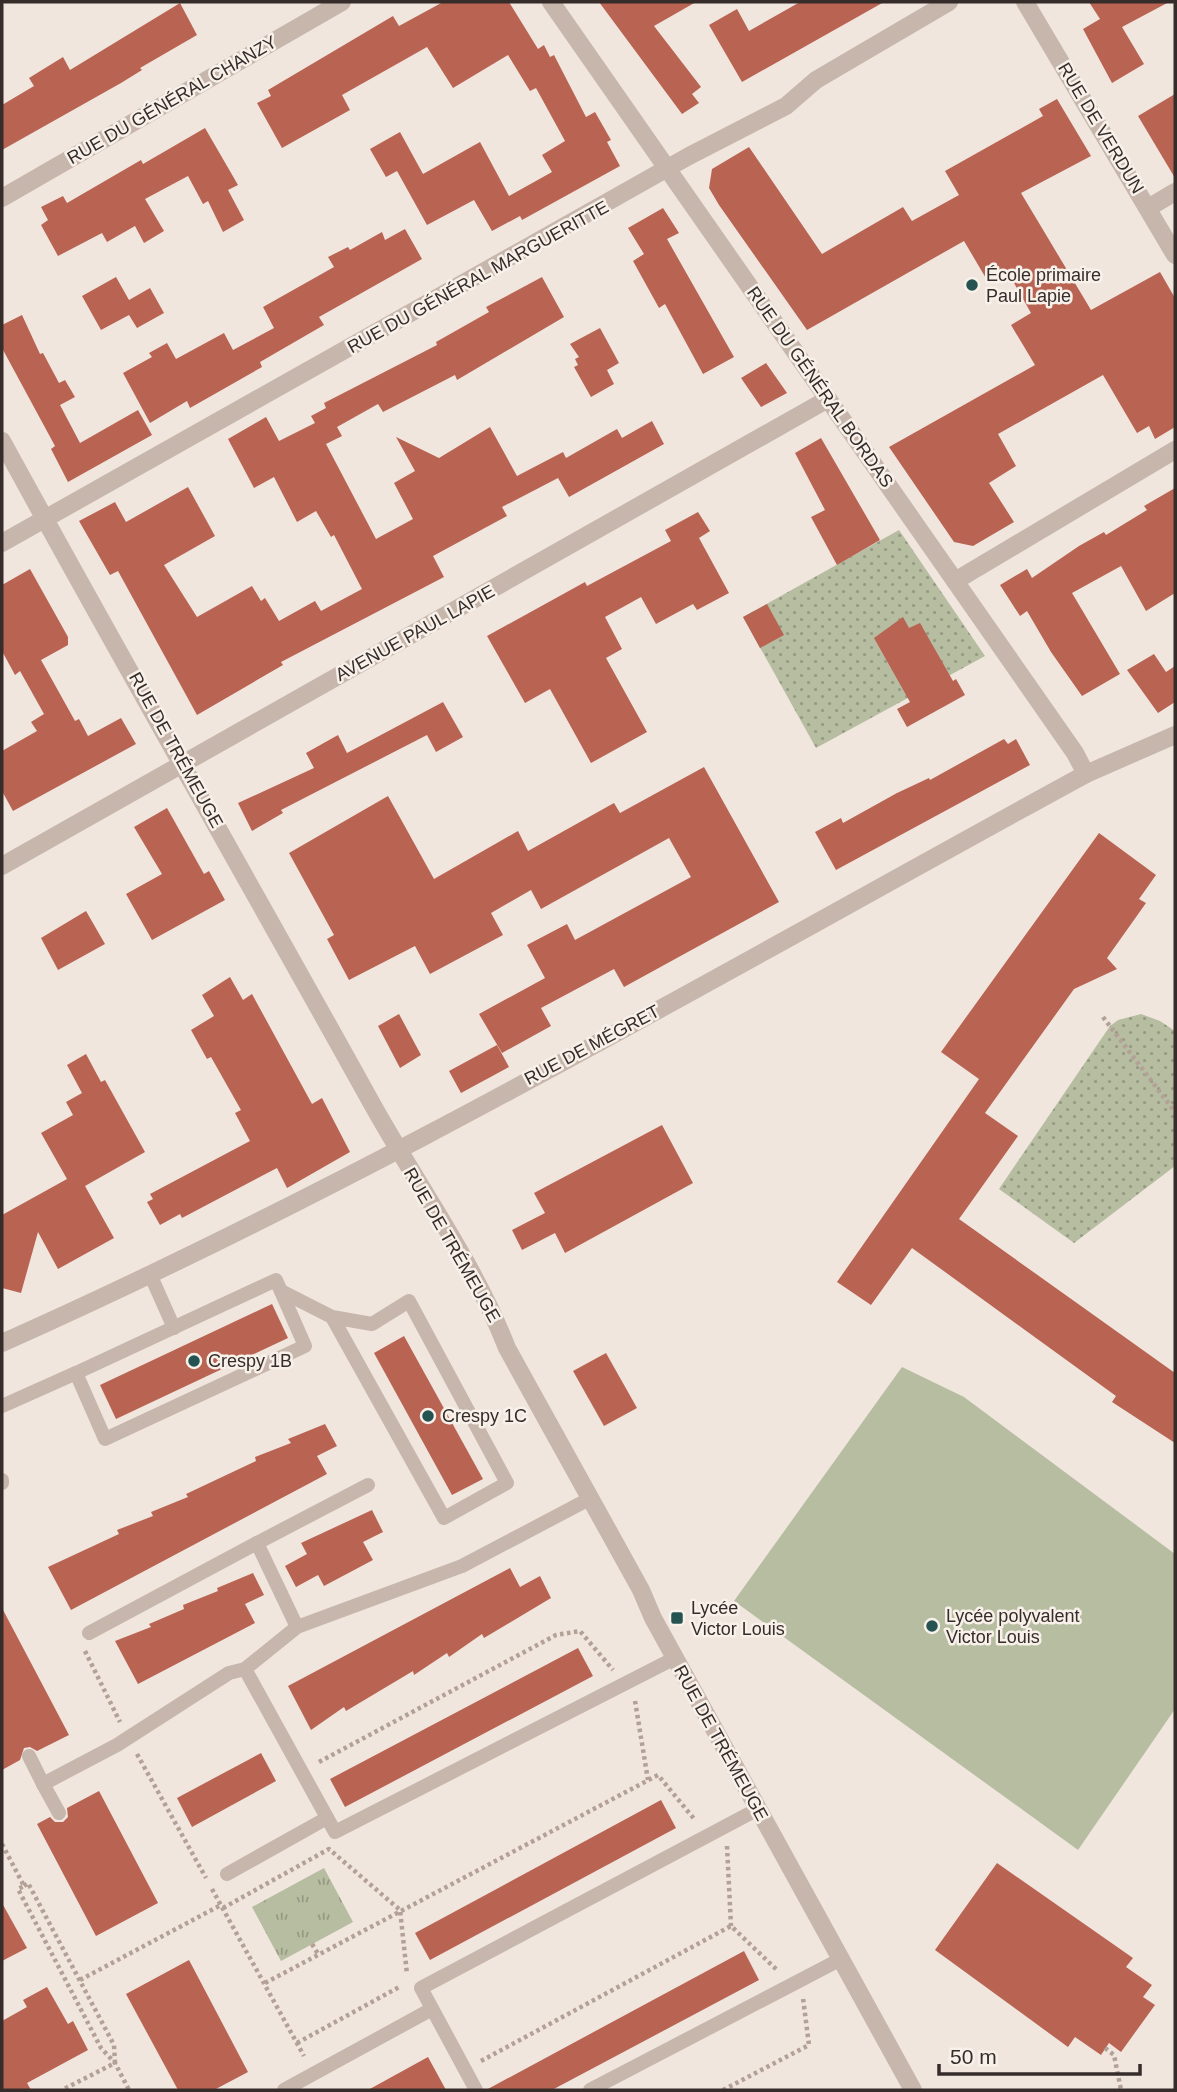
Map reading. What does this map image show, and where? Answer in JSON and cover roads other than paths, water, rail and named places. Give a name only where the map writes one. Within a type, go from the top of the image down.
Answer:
[{"type":"street","name":"RUE DU GÉNÉRAL CHANZY","points":[[2,198],[342,2]]},
{"type":"street","name":"RUE DU GÉNÉRAL BORDAS","points":[[551,2],[1075,753],[1086,774]]},
{"type":"street","name":"RUE DU GÉNÉRAL MARGUERITTE","points":[[2,543],[668,169],[786,106],[816,80],[949,2]]},
{"type":"street","name":"RUE DE VERDUN","points":[[1025,2],[1175,256]]},
{"type":"street","points":[[1148,208],[1175,191]]},
{"type":"street","name":"AVENUE PAUL LAPIE","points":[[2,866],[828,399]]},
{"type":"street","name":"RUE DE TRÉMEUGE","points":[[2,441],[398,1150],[439,1216],[675,1658],[913,2090]]},
{"type":"street","points":[[954,581],[1175,450]]},
{"type":"street","name":"RUE DE MÉGRET","points":[[2,1343],[150,1274],[398,1150],[1086,774],[1175,735]]},
{"type":"lane","points":[[150,1274],[174,1328]]},
{"type":"lane","points":[[2,1406],[276,1280],[305,1346],[105,1439],[76,1373]]},
{"type":"lane","points":[[281,1291],[332,1317],[372,1324],[410,1301],[507,1483],[444,1518],[332,1317]]},
{"type":"lane","points":[[89,1633],[368,1485]]},
{"type":"lane","points":[[43,1784],[128,1738],[229,1673],[245,1669],[297,1627],[462,1566],[591,1498]]},
{"type":"lane","points":[[257,1543],[297,1627]]},
{"type":"lane","points":[[245,1669],[335,1832],[675,1658]]},
{"type":"lane","points":[[29,1756],[58,1813]]},
{"type":"lane","points":[[476,2090],[421,1988],[758,1810]]},
{"type":"lane","points":[[227,1874],[327,1818]]},
{"type":"lane","points":[[590,2090],[841,1959]]},
{"type":"lane","points":[[284,2090],[432,2009]]},
{"type":"place","name":"École primaire Paul Lapie","points":[[972,285]]},
{"type":"place","name":"Crespy 1B","points":[[194,1361]]},
{"type":"place","name":"Crespy 1C","points":[[428,1416]]},
{"type":"place","name":"Lycée Victor Louis","points":[[677,1618]]},
{"type":"place","name":"Lycée polyvalent Victor Louis","points":[[932,1626]]}]
